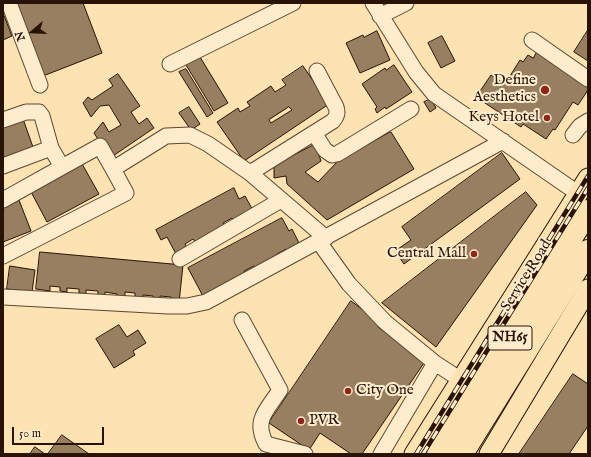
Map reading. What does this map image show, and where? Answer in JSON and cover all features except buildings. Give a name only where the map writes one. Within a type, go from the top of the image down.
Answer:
[{"type":"highway","name":"NH65","points":[[438,454],[585,200]]},
{"type":"highway","name":"NH65","points":[[462,454],[588,251]]},
{"type":"main road","name":"Service Road","points":[[414,454],[461,380],[585,200]]},
{"type":"main road","points":[[489,454],[588,289]]},
{"type":"street","points":[[8,3],[40,85]]},
{"type":"street","points":[[170,64],[293,3]]},
{"type":"street","points":[[406,3],[377,9],[425,85],[434,94],[585,200]]},
{"type":"street","points":[[532,40],[588,80]]},
{"type":"street","points":[[250,173],[333,121],[338,113],[317,71]]},
{"type":"street","points":[[314,133],[325,150],[332,155],[337,154],[411,109]]},
{"type":"street","points":[[3,120],[26,112],[38,112],[42,116],[50,148],[62,167]]},
{"type":"street","points":[[573,135],[580,126],[588,121]]},
{"type":"street","points":[[113,168],[166,136],[190,135],[208,144],[250,173],[323,240],[343,277],[385,322],[435,363],[461,380]]},
{"type":"street","points":[[3,297],[168,306],[187,306],[206,302],[503,142]]},
{"type":"street","points":[[3,200],[100,146],[126,193],[3,256]]},
{"type":"street","points":[[3,166],[50,148]]},
{"type":"street","points":[[180,259],[281,200]]},
{"type":"street","points":[[242,320],[280,390],[259,422],[260,434],[266,444],[305,454]]},
{"type":"street","points":[[381,454],[435,363]]},
{"type":"railway","points":[[416,454],[588,176]]},
{"type":"railway","points":[[423,454],[588,188]]},
{"type":"place","name":"Define Aesthetics","points":[[545,90]]},
{"type":"place","name":"Keys Hotel","points":[[547,118]]},
{"type":"place","name":"Central Mall","points":[[474,254]]},
{"type":"place","name":"City One","points":[[348,391]]},
{"type":"place","name":"PVR","points":[[301,421]]}]
